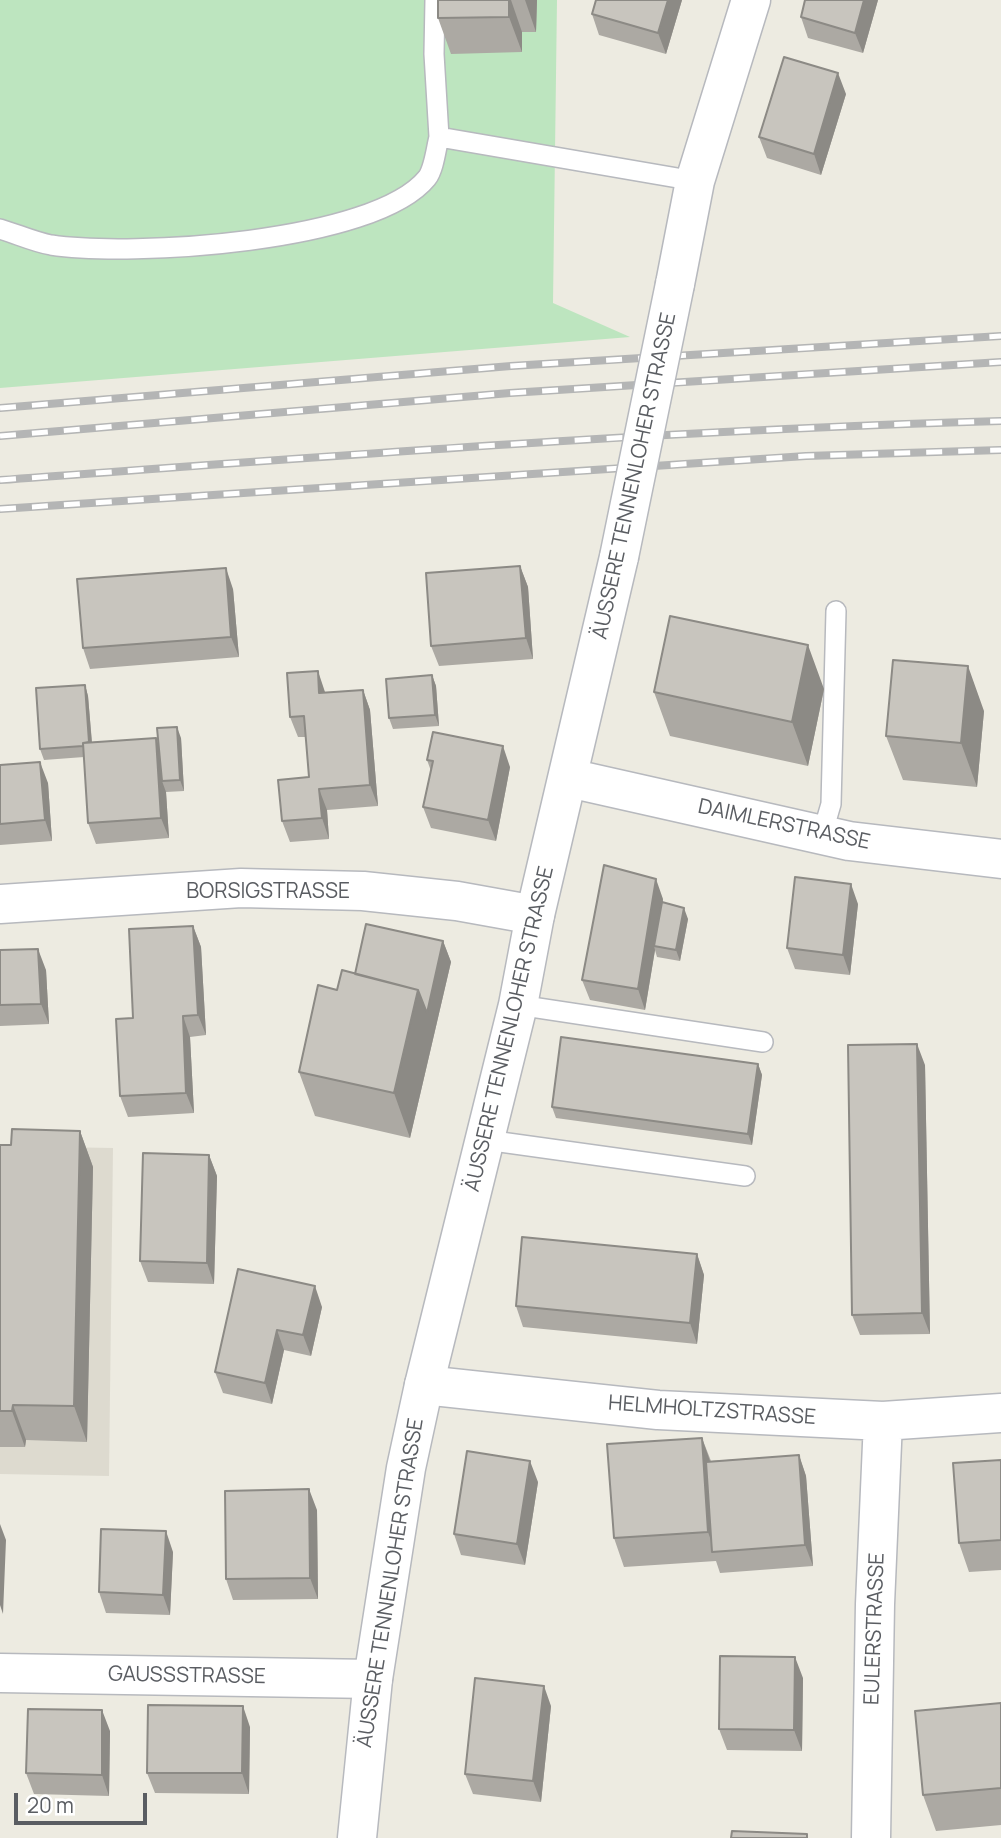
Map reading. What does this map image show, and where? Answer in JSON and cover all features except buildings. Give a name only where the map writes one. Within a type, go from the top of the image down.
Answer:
[{"type":"street","name":"ÄUSSERE TENNENLOHER STRASSE","points":[[357,1838],[360,1786],[373,1679],[406,1468],[518,1005],[535,915],[619,557],[695,181],[751,0]]},
{"type":"street","name":"DAIMLERSTRASSE","points":[[569,778],[849,841],[1001,859]]},
{"type":"street","name":"BORSIGSTRASSE","points":[[0,904],[241,888],[363,891],[457,901],[535,915]]},
{"type":"street","name":"HELMHOLTZSTRASSE","points":[[424,1385],[657,1410],[883,1421],[1001,1413]]},
{"type":"street","name":"EULERSTRASSE","points":[[871,1838],[875,1604],[883,1421]]},
{"type":"street","name":"GAUSSSTRASSE","points":[[0,1673],[373,1679]]},
{"type":"lane","points":[[0,229],[50,244],[132,250],[249,242],[320,228],[392,206],[428,177],[439,137],[434,54],[435,0]]},
{"type":"lane","points":[[439,137],[695,181]]},
{"type":"lane","points":[[822,835],[831,804],[836,611]]},
{"type":"lane","points":[[518,1005],[763,1042]]},
{"type":"lane","points":[[486,1140],[745,1176]]},
{"type":"shaded area","points":[[0,1146],[113,1148],[109,1476],[0,1474]]},
{"type":"green space","points":[[0,0],[557,0],[553,303],[630,337],[0,388]]},
{"type":"railway","points":[[0,408],[511,366],[1001,336]]},
{"type":"railway","points":[[0,436],[510,393],[1001,362]]},
{"type":"railway","points":[[0,480],[626,437],[1001,421]]},
{"type":"railway","points":[[0,509],[806,456],[1001,450]]}]
